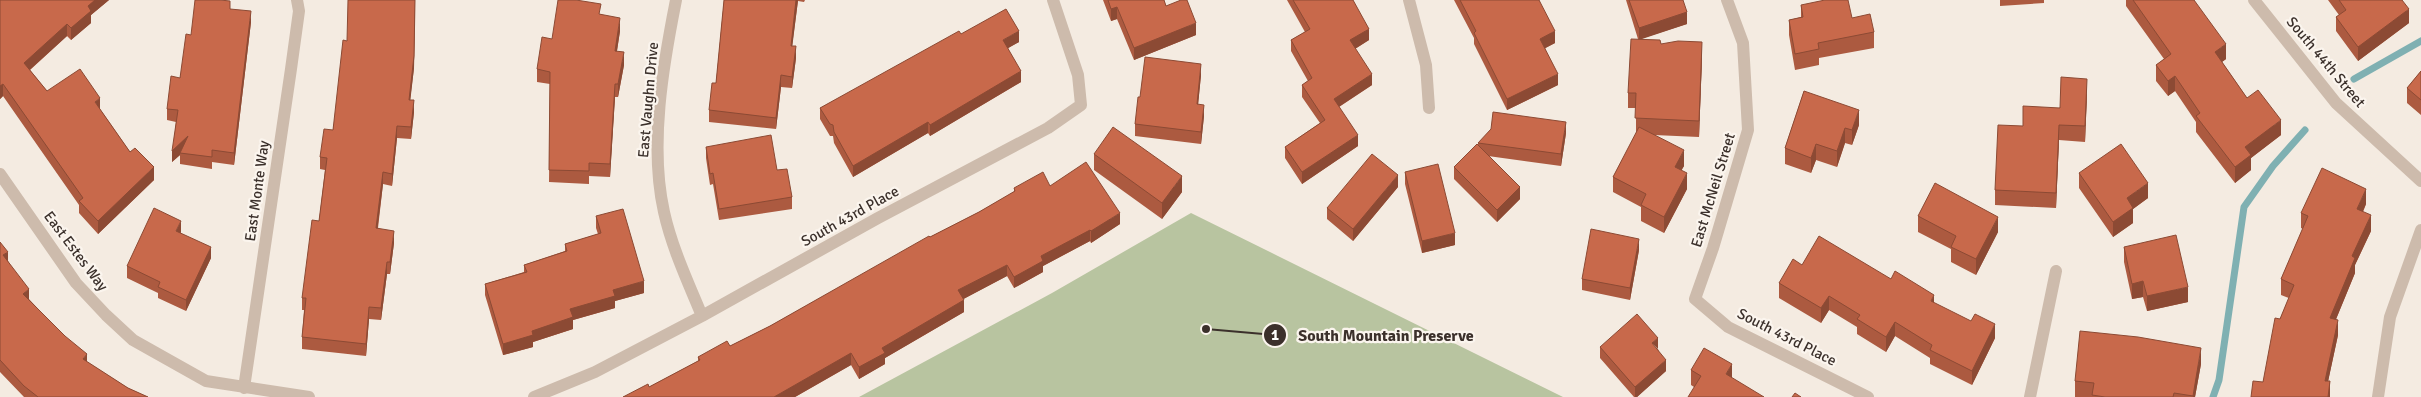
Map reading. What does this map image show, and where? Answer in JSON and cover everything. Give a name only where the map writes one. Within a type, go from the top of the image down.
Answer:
[{"type":"street","name":"East Monte Way","points":[[244,388],[299,11],[297,0]]},
{"type":"street","name":"East Vaughn Drive","points":[[676,0],[660,114],[658,167],[664,212],[682,269],[702,316]]},
{"type":"street","name":"South 43rd Place","points":[[534,397],[588,375],[702,316],[878,218],[1048,128],[1081,105],[1078,74],[1053,0]]},
{"type":"street","points":[[1409,0],[1426,65],[1429,108]]},
{"type":"street","name":"East McNeil Street","points":[[1695,299],[1713,248],[1748,130],[1743,42],[1727,0]]},
{"type":"street","name":"South 44th Street","points":[[2254,0],[2336,103],[2421,181]]},
{"type":"street","name":"East Estes Way","points":[[0,174],[76,283],[106,316],[133,340],[206,381],[244,388]]},
{"type":"street","points":[[2378,397],[2390,317],[2421,230]]},
{"type":"street","points":[[2030,397],[2056,271]]},
{"type":"street","name":"South 43rd Place","points":[[1695,299],[1728,327],[1868,397]]},
{"type":"street","points":[[244,388],[310,397]]},
{"type":"green space","points":[[1191,213],[1563,397],[859,397],[1052,293]]},
{"type":"building","points":[[0,0],[95,0],[88,6],[91,11],[71,28],[67,24],[24,63],[47,91],[80,69],[100,98],[95,102],[130,152],[135,148],[154,167],[98,221],[79,201],[83,198],[3,84],[0,86]]},
{"type":"building","points":[[195,0],[230,1],[230,9],[251,11],[234,153],[212,150],[212,157],[180,153],[188,136],[172,151],[178,110],[167,109],[171,76],[180,78],[186,34],[191,35]]},
{"type":"building","points":[[348,0],[415,0],[414,56],[409,100],[414,100],[411,127],[397,126],[392,174],[383,172],[376,228],[394,231],[390,262],[387,262],[381,308],[369,307],[366,344],[302,337],[306,298],[302,298],[312,220],[319,221],[327,158],[320,157],[324,129],[333,130],[343,40],[347,41]]},
{"type":"building","points":[[558,0],[576,0],[601,4],[599,14],[620,18],[615,51],[624,52],[618,84],[615,84],[610,164],[589,163],[589,171],[549,170],[550,72],[537,69],[542,37],[552,39]]},
{"type":"building","points":[[724,0],[796,0],[791,46],[796,46],[792,77],[781,75],[776,118],[709,110],[712,83],[716,83]]},
{"type":"building","points":[[1108,0],[1164,0],[1166,6],[1181,0],[1187,0],[1196,23],[1134,48],[1117,7],[1111,9]]},
{"type":"building","points":[[1293,0],[1353,0],[1369,29],[1350,40],[1372,74],[1334,99],[1358,135],[1302,172],[1285,147],[1325,120],[1302,85],[1312,78],[1291,40],[1310,29]]},
{"type":"building","points":[[1460,0],[1539,0],[1555,31],[1540,39],[1558,74],[1507,99],[1474,33],[1476,31]]},
{"type":"building","points":[[1629,0],[1683,0],[1687,12],[1639,28]]},
{"type":"building","points":[[1825,0],[1848,0],[1852,18],[1870,14],[1874,32],[1818,43],[1819,49],[1795,54],[1789,20],[1803,17],[1801,5]]},
{"type":"building","points":[[2133,0],[2194,0],[2226,44],[2215,52],[2247,98],[2258,90],[2281,120],[2245,147],[2251,155],[2235,167],[2196,116],[2200,113],[2175,76],[2168,81],[2156,65],[2171,54]]},
{"type":"building","points":[[2339,0],[2402,0],[2409,9],[2358,47],[2336,17],[2346,10]]},
{"type":"building","points":[[1006,9],[1019,31],[1003,40],[1021,71],[930,125],[928,122],[853,166],[834,132],[833,125],[830,124],[820,108],[959,31],[961,34]]},
{"type":"building","points":[[1631,39],[1660,40],[1661,44],[1678,41],[1702,42],[1699,121],[1635,118],[1636,93],[1628,93]]},
{"type":"building","points":[[1145,57],[1201,64],[1197,104],[1204,105],[1201,132],[1135,124]]},
{"type":"building","points":[[2421,71],[2421,100],[2407,88]]},
{"type":"building","points":[[2061,77],[2087,79],[2085,126],[2059,125],[2056,193],[1995,190],[1998,125],[2023,126],[2023,106],[2060,108]]},
{"type":"building","points":[[1804,91],[1859,110],[1852,130],[1845,128],[1837,151],[1816,144],[1811,158],[1785,148]]},
{"type":"building","points":[[1493,112],[1566,122],[1561,154],[1478,143],[1491,129]]},
{"type":"building","points":[[1113,127],[1182,176],[1162,203],[1094,154]]},
{"type":"building","points":[[1639,127],[1684,150],[1675,167],[1687,173],[1664,217],[1641,205],[1646,194],[1613,177]]},
{"type":"building","points":[[771,135],[777,170],[787,169],[792,197],[719,209],[713,173],[710,174],[706,147]]},
{"type":"building","points":[[1477,144],[1520,187],[1497,210],[1454,167]]},
{"type":"building","points":[[2121,144],[2148,183],[2127,198],[2133,208],[2113,222],[2079,173]]},
{"type":"building","points":[[1372,154],[1398,175],[1353,229],[1327,208]]},
{"type":"building","points":[[1086,162],[1120,213],[1091,231],[1041,256],[1043,261],[1014,277],[1007,265],[958,290],[964,300],[882,348],[885,353],[859,367],[851,353],[774,397],[623,397],[648,384],[649,387],[700,360],[698,357],[727,341],[730,346],[770,326],[929,236],[979,212],[1015,191],[1014,188],[1043,172],[1050,186]]},
{"type":"building","points":[[1438,164],[1455,233],[1422,241],[1405,172]]},
{"type":"building","points":[[2322,168],[2366,189],[2357,209],[2371,215],[2352,256],[2355,258],[2330,318],[2338,320],[2325,381],[2330,381],[2328,397],[2251,397],[2253,381],[2263,382],[2275,318],[2280,319],[2294,285],[2281,279],[2308,216],[2301,213]]},
{"type":"building","points":[[1935,183],[1998,217],[1976,259],[1951,247],[1956,236],[1918,216]]},
{"type":"building","points":[[154,208],[181,221],[176,231],[211,247],[186,300],[158,287],[160,282],[127,266]]},
{"type":"building","points":[[623,209],[644,281],[613,290],[615,296],[570,309],[573,317],[532,331],[533,335],[503,344],[485,284],[527,272],[524,265],[567,251],[565,244],[601,233],[596,216]]},
{"type":"building","points":[[1591,229],[1639,239],[1630,288],[1582,279]]},
{"type":"building","points":[[2176,235],[2188,287],[2147,296],[2143,281],[2132,284],[2124,247]]},
{"type":"building","points":[[1819,236],[1891,279],[1895,271],[1934,295],[1931,301],[1971,321],[1975,314],[1995,324],[1972,371],[1930,350],[1932,345],[1895,322],[1886,337],[1857,319],[1860,315],[1829,296],[1821,308],[1779,283],[1793,259],[1802,265]]},
{"type":"building","points":[[0,242],[8,252],[3,255],[29,289],[23,294],[65,336],[87,354],[83,359],[128,388],[148,397],[38,397],[24,386],[0,360]]},
{"type":"building","points":[[1637,314],[1658,338],[1652,343],[1666,360],[1635,387],[1600,347]]},
{"type":"building","points":[[2080,331],[2138,337],[2201,348],[2193,396],[2174,393],[2173,397],[2105,397],[2092,395],[2094,383],[2075,381]]},
{"type":"building","points":[[1704,348],[1732,364],[1726,374],[1764,397],[1688,397],[1701,376],[1691,370]]},
{"type":"building","points":[[1795,393],[1801,397],[1792,397]]},
{"type":"waterway","points":[[2354,79],[2421,41]]},
{"type":"waterway","points":[[2213,397],[2219,380],[2244,207],[2273,166],[2305,130]]},
{"type":"place","name":"South Mountain Preserve","points":[[1206,329]]}]
